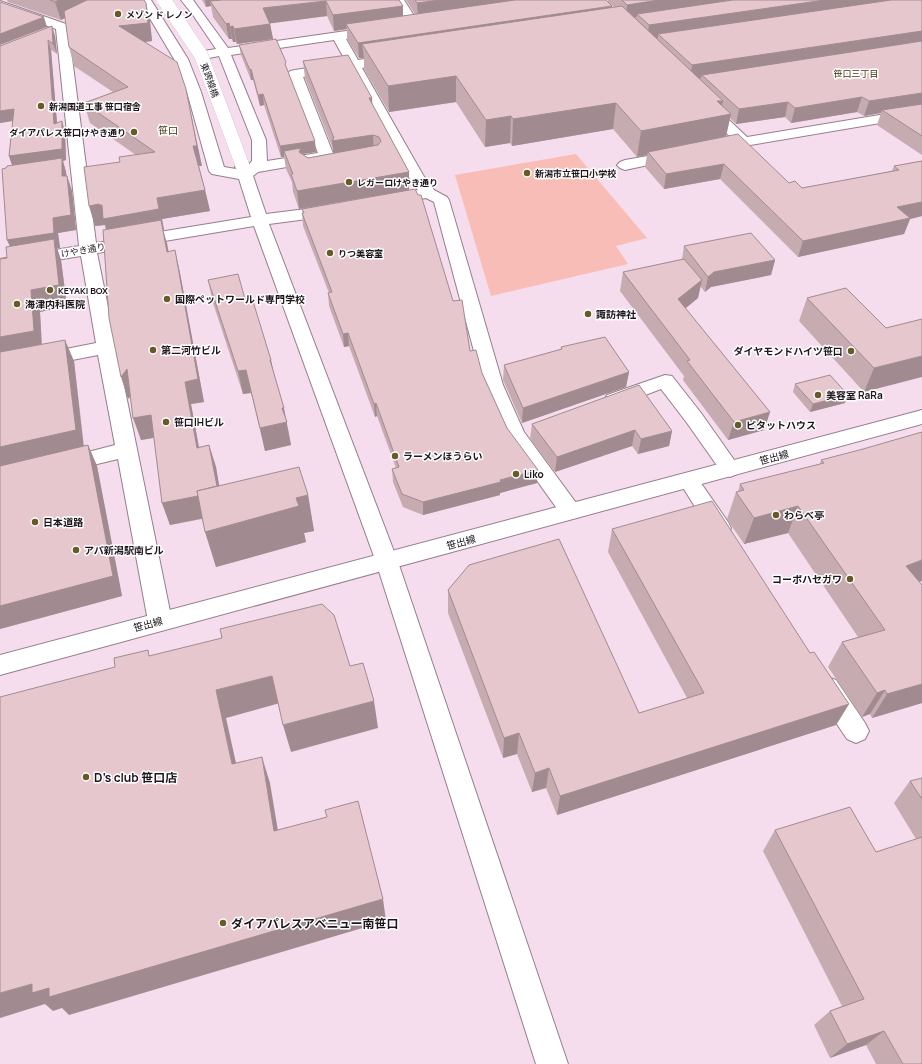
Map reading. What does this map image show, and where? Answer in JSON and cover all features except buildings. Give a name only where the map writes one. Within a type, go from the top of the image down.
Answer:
[{"type":"street","points":[[145,0],[181,59],[194,92],[217,171],[247,173],[337,165]]},
{"type":"street","name":"東跨線橋","points":[[164,0],[201,55],[247,173],[260,220],[387,562],[552,1064]]},
{"type":"street","points":[[187,0],[198,13],[223,52],[259,140],[260,162],[247,173]]},
{"type":"street","points":[[398,0],[414,25]]},
{"type":"street","points":[[0,5],[62,26],[71,165],[160,620]]},
{"type":"street","points":[[198,13],[213,11]]},
{"type":"street","points":[[399,27],[430,23]]},
{"type":"street","points":[[181,59],[361,33]]},
{"type":"street","points":[[338,36],[416,176],[428,193],[441,200],[493,385],[571,511]]},
{"type":"street","points":[[247,173],[327,156],[295,74],[409,57]]},
{"type":"street","points":[[696,96],[744,142]]},
{"type":"street","points":[[729,145],[922,112]]},
{"type":"street","points":[[625,166],[692,152]]},
{"type":"street","points":[[375,203],[428,193]]},
{"type":"street","name":"けやき通り","points":[[0,264],[260,220],[306,215],[344,208]]},
{"type":"street","points":[[0,368],[106,347]]},
{"type":"street","points":[[596,407],[665,381],[694,418],[730,469]]},
{"type":"street","name":"笹出線","points":[[0,665],[160,620],[387,562],[922,417]]},
{"type":"street","points":[[45,470],[127,450]]},
{"type":"street","points":[[688,481],[733,546]]},
{"type":"street","points":[[817,671],[856,731]]},
{"type":"shaded area","points":[[576,154],[647,238],[616,246],[628,264],[491,296],[455,175]]},
{"type":"place","name":"メゾン ド レノン","points":[[118,14]]},
{"type":"place","name":"新潟国道工事 笹口宿舎","points":[[41,106]]},
{"type":"place","name":"ダイアパレス笹口けやき通り","points":[[134,132]]},
{"type":"place","name":"新潟市立笹口小学校","points":[[527,173]]},
{"type":"place","name":"レガーロけやき通り","points":[[349,182]]},
{"type":"place","name":"りつ美容室","points":[[330,253]]},
{"type":"place","name":"KEYAKI BOX","points":[[50,290]]},
{"type":"place","name":"国際ペットワールド専門学校","points":[[167,299]]},
{"type":"place","name":"海津内科医院","points":[[17,304]]},
{"type":"place","name":"諏訪神社","points":[[588,314]]},
{"type":"place","name":"第二河竹ビル","points":[[153,350]]},
{"type":"place","name":"ダイヤモンドハイツ笹口","points":[[851,351]]},
{"type":"place","name":"美容室 RaRa","points":[[818,395]]},
{"type":"place","name":"笹口IHビル","points":[[166,422]]},
{"type":"place","name":"ピタットハウス","points":[[738,425]]},
{"type":"place","name":"ラーメンほうらい","points":[[395,456]]},
{"type":"place","name":"Liko","points":[[516,474]]},
{"type":"place","name":"わらべ亭","points":[[776,515]]},
{"type":"place","name":"日本道路","points":[[35,522]]},
{"type":"place","name":"アパ新潟駅南ビル","points":[[76,550]]},
{"type":"place","name":"コーポハセガワ","points":[[850,579]]},
{"type":"place","name":"D's club 笹口店","points":[[86,777]]},
{"type":"place","name":"ダイアパレスアベニュー南笹口","points":[[223,923]]},
{"type":"district","name":"笹口三丁目","points":[[856,73]]},
{"type":"district","name":"笹口","points":[[168,130]]}]
